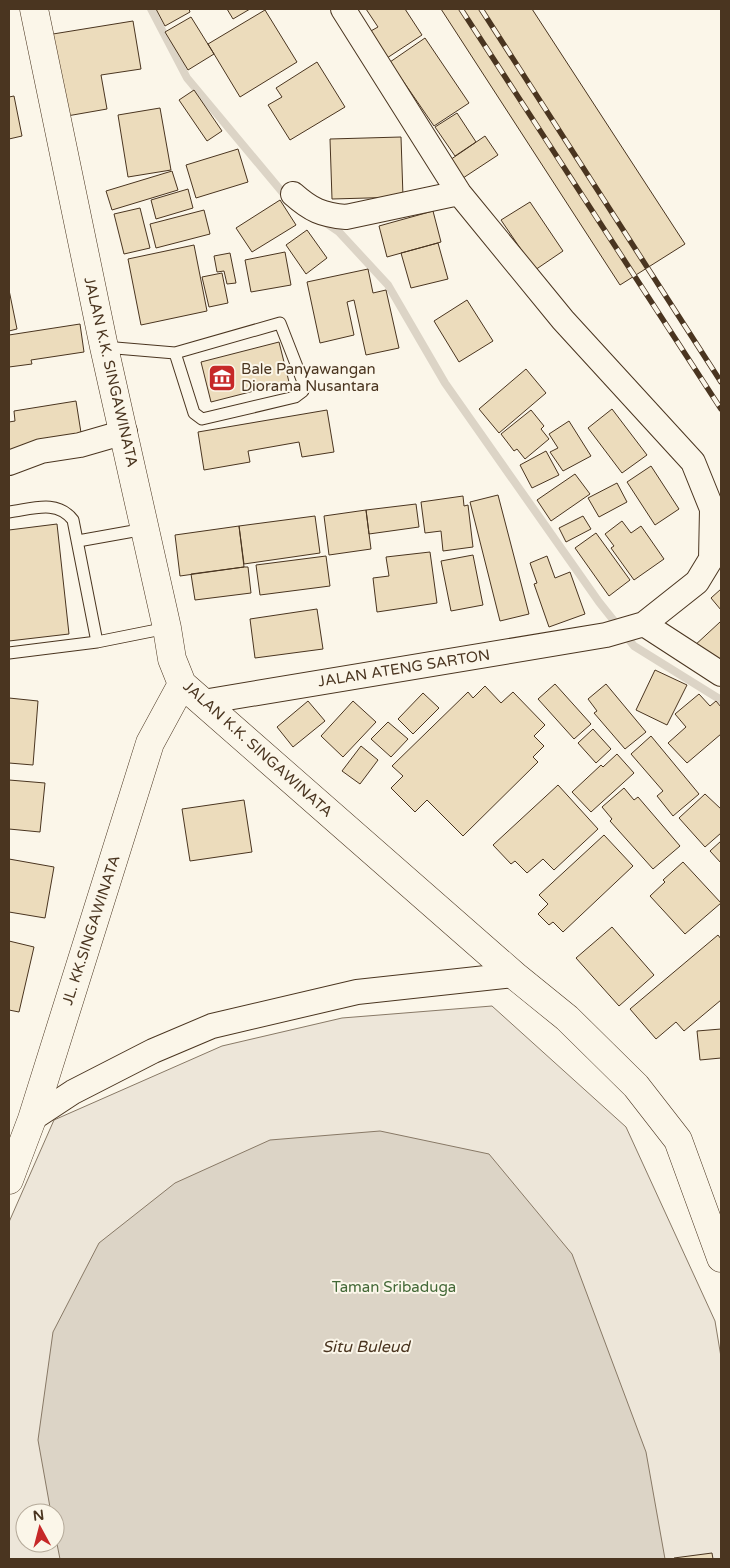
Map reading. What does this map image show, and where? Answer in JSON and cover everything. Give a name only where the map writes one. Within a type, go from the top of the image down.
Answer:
[{"type":"street","name":"JALAN K.K. SINGAWINATA","points":[[34,9],[104,348],[125,432],[172,659],[182,684],[514,975],[567,1018],[636,1086],[678,1140],[721,1258]]},
{"type":"street","points":[[344,9],[459,193],[563,320],[693,462],[712,509],[716,555],[698,582],[639,626],[721,674]]},
{"type":"street","points":[[293,194],[310,209],[332,216],[346,217],[459,193]]},
{"type":"street","points":[[9,463],[41,451],[80,445],[125,432]]},
{"type":"street","name":"JALAN ATENG SARTON","points":[[203,702],[606,635],[639,626]]},
{"type":"street","name":"JL. KK.SINGAWINATA","points":[[9,1180],[32,1118],[150,742],[182,684]]},
{"type":"street","points":[[32,1118],[73,1092],[153,1050],[212,1026],[357,992],[514,975]]},
{"type":"lane","points":[[104,348],[176,353],[280,323],[303,382],[303,391],[295,397],[202,419],[194,413],[176,353]]},
{"type":"lane","points":[[9,512],[55,506],[65,510],[73,520],[97,642]]},
{"type":"lane","points":[[78,541],[146,529]]},
{"type":"lane","points":[[9,653],[97,642],[167,628]]},
{"type":"green space","name":"Situ Buleud","points":[[492,1006],[626,1127],[715,1321],[721,1357],[721,1559],[9,1559],[9,1222],[54,1120],[222,1046],[342,1018]]},
{"type":"water","name":"Situ Buleud","points":[[380,1131],[489,1154],[572,1254],[646,1452],[665,1559],[60,1559],[59,1553],[65,1553],[65,1503],[49,1503],[38,1440],[53,1332],[99,1243],[175,1183],[270,1140]]},
{"type":"building","points":[[156,9],[189,9],[190,12],[165,26]]},
{"type":"building","points":[[227,9],[250,9],[233,19]]},
{"type":"building","points":[[366,9],[405,9],[422,35],[387,58],[369,32],[378,27]]},
{"type":"building","points":[[441,9],[532,9],[685,244],[620,285]]},
{"type":"building","points":[[265,10],[297,62],[240,97],[208,44]]},
{"type":"building","points":[[191,17],[214,54],[188,70],[165,32]]},
{"type":"building","points":[[133,21],[141,69],[101,75],[107,109],[67,116],[53,34]]},
{"type":"building","points":[[425,38],[469,103],[434,126],[390,62]]},
{"type":"building","points":[[317,62],[345,107],[290,140],[268,105],[282,97],[276,88]]},
{"type":"building","points":[[194,90],[222,131],[207,141],[179,100]]},
{"type":"building","points":[[14,96],[22,136],[9,139],[9,97]]},
{"type":"building","points":[[160,108],[171,170],[128,177],[118,115]]},
{"type":"building","points":[[457,113],[476,142],[455,156],[435,127]]},
{"type":"building","points":[[485,136],[498,155],[460,180],[447,162]]},
{"type":"building","points":[[401,137],[403,197],[332,199],[330,139]]},
{"type":"building","points":[[238,149],[248,182],[196,198],[186,165]]},
{"type":"building","points":[[172,171],[178,190],[112,210],[106,191]]},
{"type":"building","points":[[188,189],[193,208],[156,219],[151,200]]},
{"type":"building","points":[[280,200],[296,225],[252,252],[236,228]]},
{"type":"building","points":[[530,202],[563,251],[535,270],[501,220]]},
{"type":"building","points":[[140,208],[150,248],[124,254],[114,214]]},
{"type":"building","points":[[204,210],[210,234],[156,248],[150,224]]},
{"type":"building","points":[[433,211],[441,242],[387,257],[379,226]]},
{"type":"building","points":[[307,230],[327,258],[306,274],[286,245]]},
{"type":"building","points":[[438,243],[448,279],[411,288],[401,253]]},
{"type":"building","points":[[194,245],[207,311],[141,325],[128,259]]},
{"type":"building","points":[[285,252],[291,285],[251,292],[245,260]]},
{"type":"building","points":[[230,253],[236,283],[227,284],[224,271],[217,272],[214,256]]},
{"type":"building","points":[[368,269],[373,293],[386,290],[399,348],[366,355],[354,300],[347,302],[354,335],[320,343],[307,282]]},
{"type":"building","points":[[222,273],[228,303],[209,307],[202,277]]},
{"type":"building","points":[[9,290],[17,329],[9,331]]},
{"type":"building","points":[[467,300],[493,341],[459,362],[434,321]]},
{"type":"building","points":[[80,324],[84,352],[31,360],[32,364],[9,367],[9,335]]},
{"type":"building","points":[[279,342],[289,382],[211,402],[201,362]]},
{"type":"building","points":[[526,369],[546,393],[499,433],[479,409]]},
{"type":"building","points":[[76,401],[82,439],[9,457],[9,422],[15,421],[14,411]]},
{"type":"building","points":[[612,409],[647,455],[622,473],[588,428]]},
{"type":"building","points":[[327,410],[334,452],[302,457],[299,442],[248,451],[250,462],[204,470],[198,432]]},
{"type":"building","points":[[531,410],[544,426],[541,429],[549,439],[525,459],[517,449],[514,451],[501,434]]},
{"type":"building","points":[[569,421],[591,456],[563,471],[550,452],[558,448],[549,434]]},
{"type":"building","points":[[546,451],[559,475],[532,488],[520,465]]},
{"type":"building","points":[[651,466],[679,509],[655,525],[627,482]]},
{"type":"building","points":[[575,474],[590,494],[551,521],[537,500]]},
{"type":"building","points":[[617,483],[627,502],[599,517],[588,498]]},
{"type":"building","points":[[498,495],[529,614],[500,621],[470,502]]},
{"type":"building","points":[[463,496],[464,506],[468,505],[473,547],[443,551],[441,531],[425,533],[421,502]]},
{"type":"building","points":[[416,504],[419,527],[369,534],[366,510]]},
{"type":"building","points":[[366,510],[371,549],[329,555],[324,516]]},
{"type":"building","points":[[315,516],[320,553],[244,564],[239,526]]},
{"type":"building","points":[[583,516],[591,529],[566,542],[559,528]]},
{"type":"building","points":[[622,521],[631,533],[641,526],[664,559],[634,580],[611,548],[614,546],[605,534]]},
{"type":"building","points":[[57,524],[69,634],[9,641],[9,530]]},
{"type":"building","points":[[239,526],[244,567],[180,576],[175,535]]},
{"type":"building","points":[[596,533],[630,580],[609,596],[575,548]]},
{"type":"building","points":[[430,552],[437,603],[377,612],[373,578],[389,576],[386,557]]},
{"type":"building","points":[[473,555],[483,605],[451,611],[441,561]]},
{"type":"building","points":[[326,556],[330,586],[260,595],[256,565]]},
{"type":"building","points":[[547,556],[555,578],[570,572],[585,614],[549,627],[534,584],[537,583],[530,563]]},
{"type":"building","points":[[248,567],[251,593],[195,600],[191,574]]},
{"type":"building","points":[[721,589],[721,610],[711,598]]},
{"type":"building","points":[[317,609],[323,649],[255,658],[250,619]]},
{"type":"building","points":[[721,623],[721,666],[693,647]]},
{"type":"building","points":[[655,670],[687,685],[667,725],[636,710]]},
{"type":"building","points":[[555,684],[591,724],[574,739],[538,699]]},
{"type":"building","points":[[606,684],[646,732],[625,749],[594,713],[597,711],[588,699]]},
{"type":"building","points":[[485,686],[501,703],[513,692],[545,725],[534,736],[544,746],[533,757],[538,762],[463,836],[427,800],[415,812],[391,788],[403,776],[392,766],[468,692],[473,698]]},
{"type":"building","points":[[423,693],[439,708],[413,734],[398,719]]},
{"type":"building","points":[[699,694],[710,706],[716,701],[721,707],[721,734],[687,763],[668,743],[686,727],[675,714]]},
{"type":"building","points":[[9,698],[38,701],[33,765],[9,763]]},
{"type":"building","points":[[308,701],[325,721],[293,747],[277,727]]},
{"type":"building","points":[[353,701],[376,722],[343,757],[321,736]]},
{"type":"building","points":[[388,722],[408,739],[391,757],[371,739]]},
{"type":"building","points":[[593,729],[611,749],[596,763],[578,743]]},
{"type":"building","points":[[651,736],[699,794],[673,816],[657,796],[663,791],[631,754]]},
{"type":"building","points":[[361,746],[378,760],[360,784],[342,771]]},
{"type":"building","points":[[617,754],[634,773],[591,812],[572,792],[601,765],[603,767]]},
{"type":"building","points":[[9,780],[45,783],[40,832],[9,829]]},
{"type":"building","points":[[558,785],[598,829],[554,870],[543,859],[527,873],[515,861],[511,864],[493,845]]},
{"type":"building","points":[[624,788],[634,800],[638,797],[680,846],[653,869],[610,821],[612,819],[602,807]]},
{"type":"building","points":[[705,794],[721,809],[721,833],[705,847],[679,818]]},
{"type":"building","points":[[244,800],[252,852],[190,861],[182,809]]},
{"type":"building","points":[[604,835],[633,866],[563,932],[553,922],[549,925],[538,914],[548,904],[539,895]]},
{"type":"building","points":[[721,841],[721,863],[710,851]]},
{"type":"building","points":[[9,859],[54,867],[45,918],[9,912]]},
{"type":"building","points":[[683,862],[721,903],[685,934],[650,896],[665,882],[663,880]]},
{"type":"building","points":[[612,927],[654,975],[619,1006],[576,958]]},
{"type":"building","points":[[718,935],[721,939],[721,1000],[684,1031],[676,1022],[656,1039],[630,1009]]},
{"type":"building","points":[[9,941],[34,947],[19,1012],[9,1010]]},
{"type":"building","points":[[721,1029],[721,1058],[700,1060],[697,1031]]},
{"type":"building","points":[[712,1553],[713,1559],[674,1559],[674,1558]]},
{"type":"waterway","points":[[151,9],[187,78],[283,193],[289,197]]},
{"type":"waterway","points":[[323,221],[339,232],[388,285],[445,383],[599,602],[634,646],[721,700]]},
{"type":"railway","points":[[461,9],[721,409]]},
{"type":"railway","points":[[481,9],[721,382]]},
{"type":"place","name":"Bale Panyawangan Diorama Nusantara","points":[[222,378]]},
{"type":"park label","name":"Taman Sribaduga","points":[[394,1287]]}]
